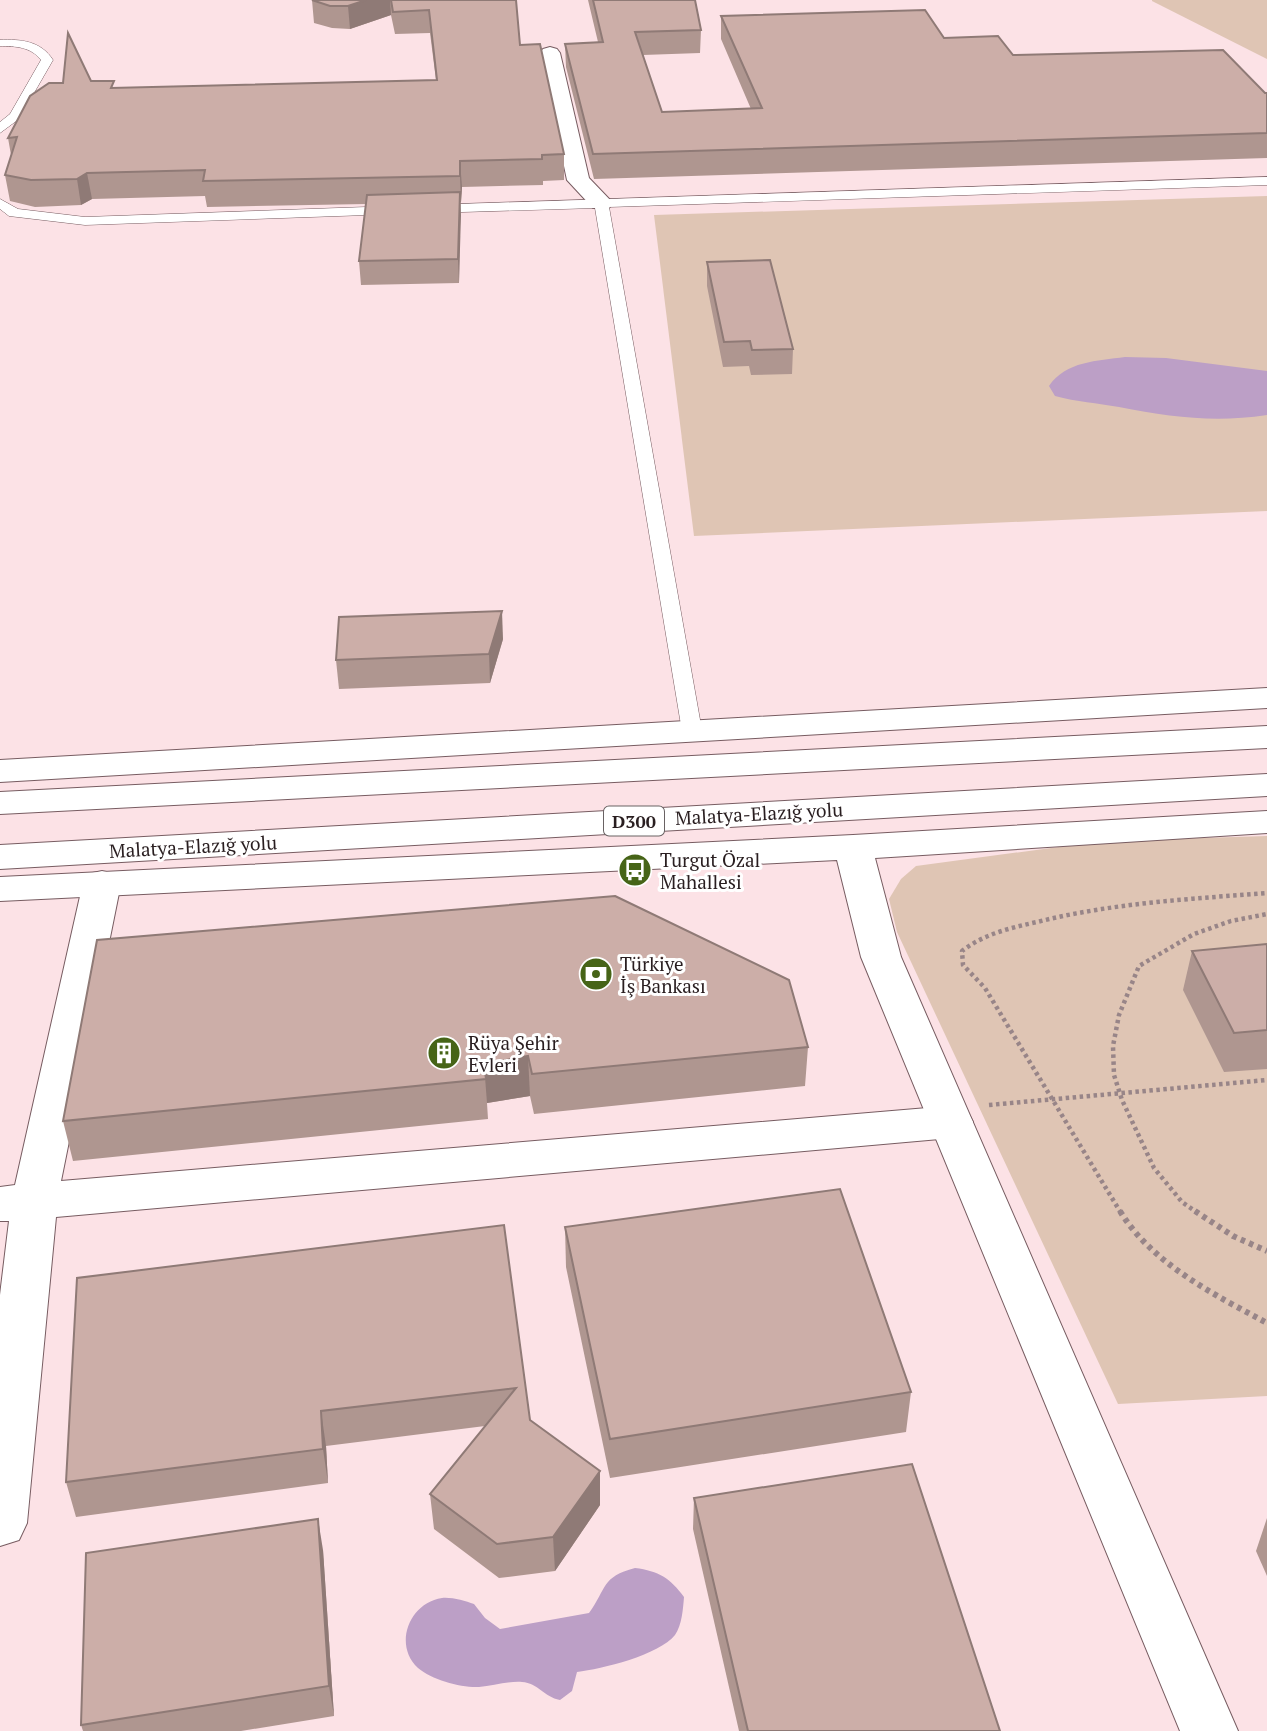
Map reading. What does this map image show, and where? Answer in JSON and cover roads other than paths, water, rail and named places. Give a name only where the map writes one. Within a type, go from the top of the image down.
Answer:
[{"type":"main road","points":[[550,53],[578,180],[601,203]]},
{"type":"main road","points":[[0,771],[1267,698]]},
{"type":"main road","points":[[0,803],[1267,737]]},
{"type":"main road","name":"Malatya-Elazığ yolu","points":[[0,857],[1267,785]]},
{"type":"main road","points":[[0,889],[853,847],[1267,822]]},
{"type":"main road","points":[[853,847],[881,957],[1209,1731]]},
{"type":"main road","points":[[0,1523],[17,1203],[102,883]]},
{"type":"main road","points":[[17,1203],[604,1150],[948,1115]]},
{"type":"lane","points":[[0,43],[33,47],[44,53],[47,60],[15,116],[0,129]]},
{"type":"lane","points":[[0,203],[14,213],[85,221],[1267,181]]},
{"type":"lane","points":[[601,203],[692,732]]},
{"type":"place","name":"Turgut Özal Mahallesi","points":[[635,870]]},
{"type":"place","name":"Türkiye İş Bankası","points":[[596,974]]},
{"type":"place","name":"Rüya Şehir Evleri","points":[[444,1053]]}]
